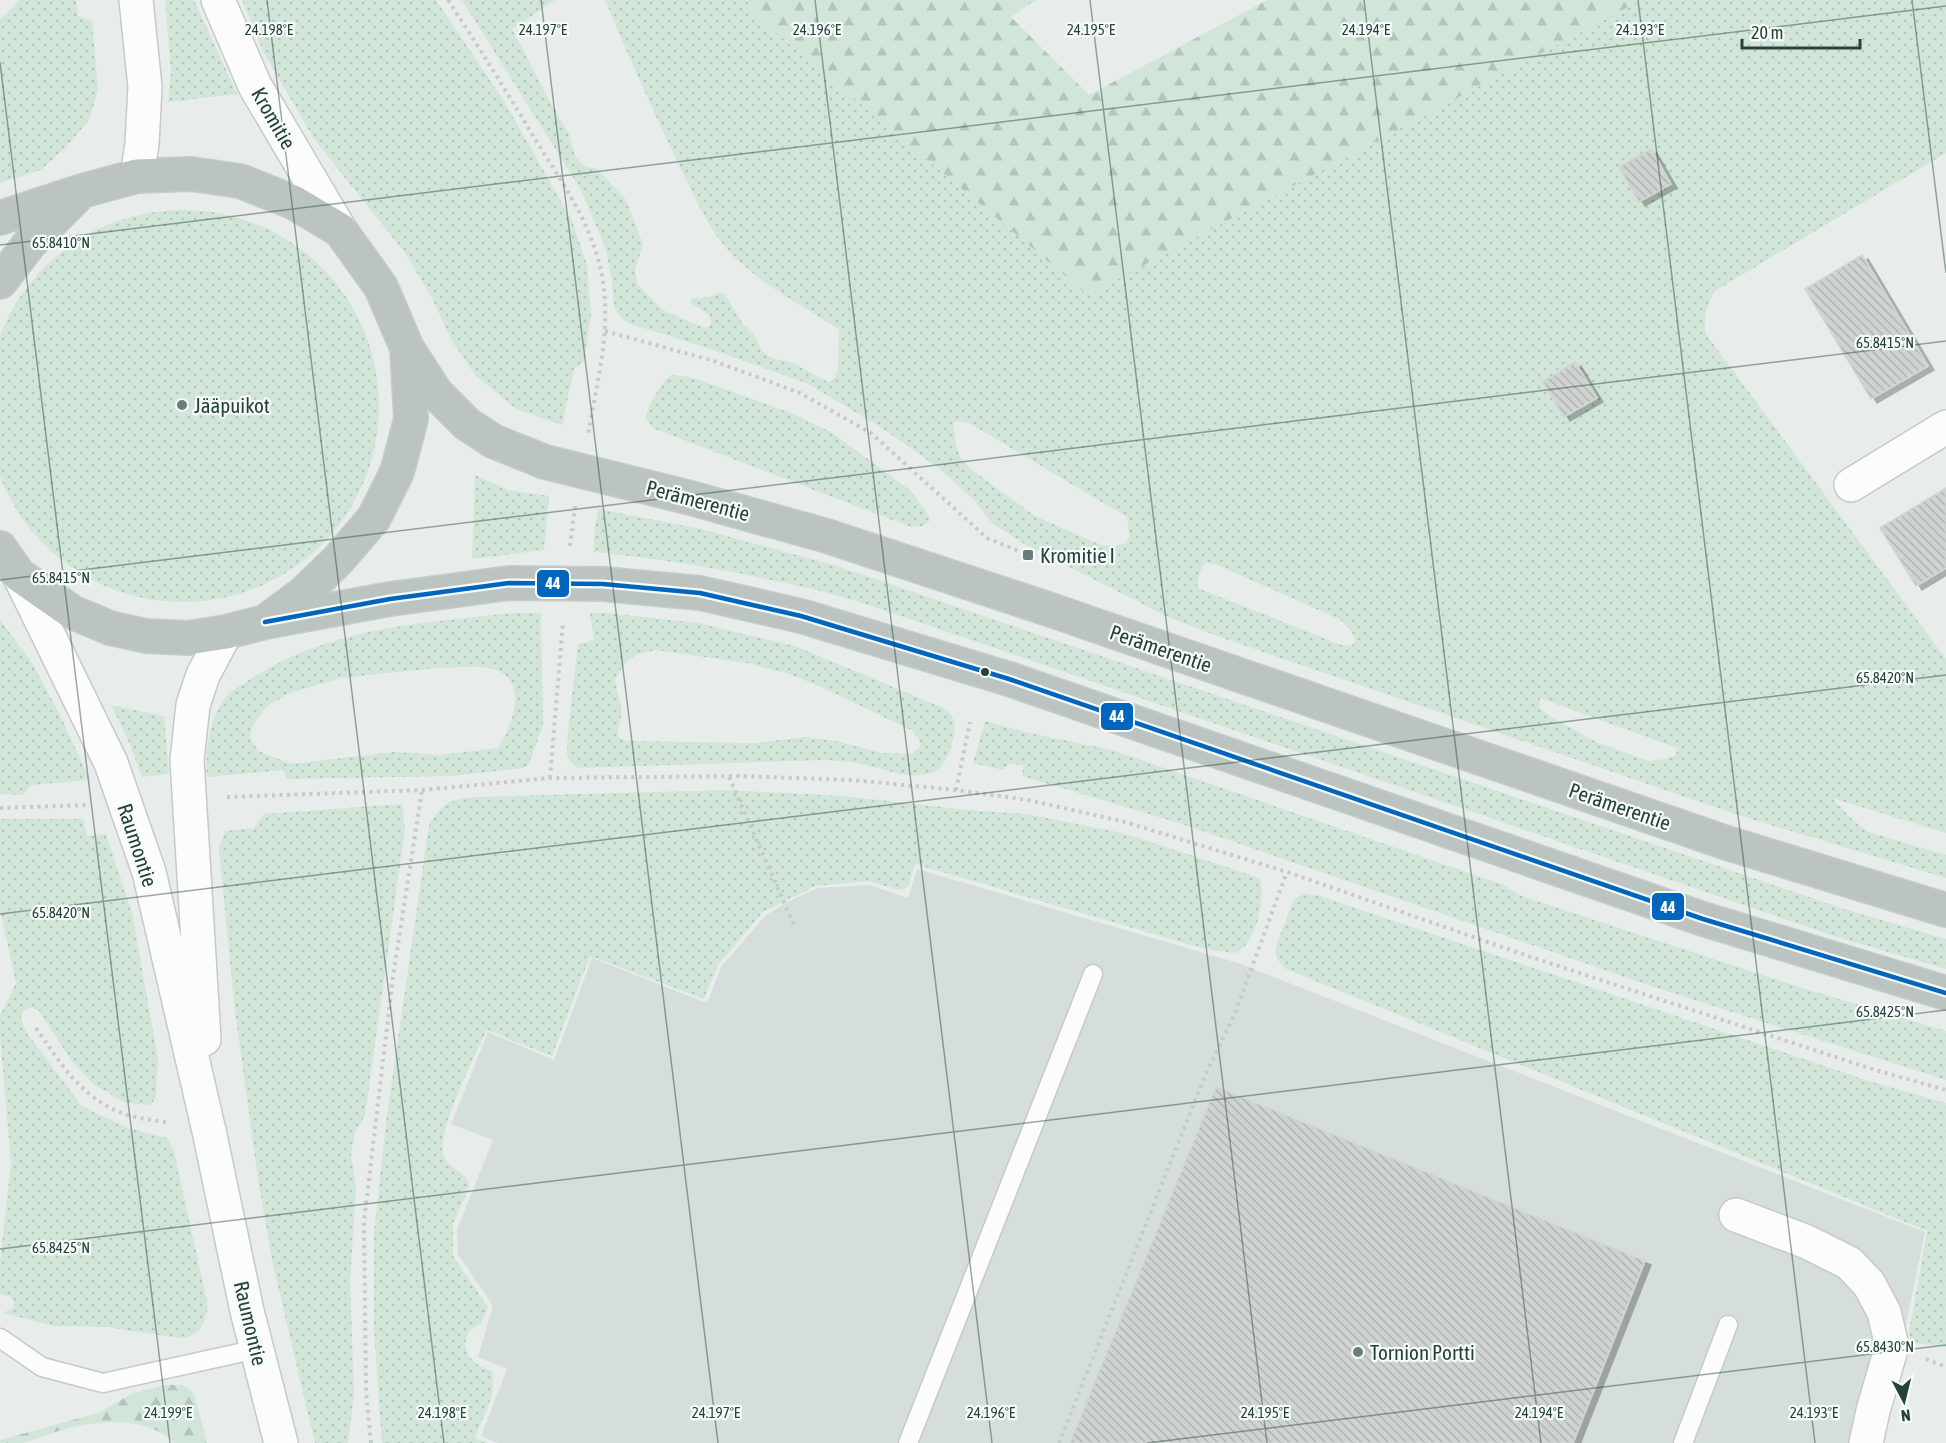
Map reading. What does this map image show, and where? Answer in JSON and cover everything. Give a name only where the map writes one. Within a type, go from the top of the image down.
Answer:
[{"type":"highway","points":[[0,218],[137,176],[191,174],[240,181],[293,202],[340,230],[381,286],[407,348],[411,419],[397,472],[374,518],[338,560],[304,592],[265,622]]},
{"type":"highway","points":[[0,282],[30,243],[82,191]]},
{"type":"highway","name":"Perämerentie","points":[[407,348],[436,393],[467,424],[494,441],[545,462],[687,497],[838,539],[1727,843],[1946,910]]},
{"type":"highway","points":[[0,548],[19,575],[72,612],[110,628],[146,636],[188,638],[390,599],[509,583],[603,584],[700,593],[801,616],[1009,679],[1703,919],[1946,993]]},
{"type":"main road","points":[[136,0],[145,87],[142,144],[137,176]]},
{"type":"main road","name":"Kromitie","points":[[218,0],[255,86],[340,230]]},
{"type":"main road","points":[[1851,485],[1946,427]]},
{"type":"main road","name":"Raumontie","points":[[19,575],[111,763],[149,872],[257,1349],[281,1443]]},
{"type":"main road","name":"Raumontie","points":[[209,1131],[187,760],[193,705],[203,675],[226,632]]},
{"type":"main road","points":[[1736,1215],[1807,1242],[1849,1263],[1869,1284],[1884,1312],[1892,1346],[1866,1443]]},
{"type":"lane","points":[[908,1443],[1093,974]]},
{"type":"lane","points":[[1683,1443],[1728,1325]]},
{"type":"lane","points":[[0,1338],[42,1367],[103,1383],[257,1349]]},
{"type":"path","points":[[448,0],[585,223],[596,250],[603,283],[605,331],[588,436]]},
{"type":"path","points":[[605,331],[714,361],[800,393],[871,433],[987,538],[1028,555]]},
{"type":"path","points":[[568,555],[576,505]]},
{"type":"path","points":[[550,778],[564,615]]},
{"type":"path","points":[[956,790],[970,722]]},
{"type":"path","points":[[729,777],[794,925]]},
{"type":"path","points":[[224,797],[422,790],[550,778],[729,777],[852,780],[956,790],[1028,800],[1125,822],[1287,872],[1539,960],[1875,1070],[1946,1090]]},
{"type":"path","points":[[371,1443],[366,1392],[364,1221],[393,977],[422,790]]},
{"type":"path","points":[[0,808],[88,805]]},
{"type":"path","points":[[1059,1443],[1204,1078],[1235,1013],[1287,872]]},
{"type":"path","points":[[36,1028],[63,1067],[85,1092],[124,1113],[209,1131]]},
{"type":"shaded area","points":[[917,869],[1238,963],[1925,1232],[1882,1443],[498,1443],[481,1436],[507,1369],[478,1357],[493,1306],[458,1254],[457,1229],[493,1140],[451,1124],[488,1032],[554,1060],[592,958],[707,1003],[721,967],[766,915],[789,901],[818,888],[869,885],[908,898]]},
{"type":"green space","points":[[20,0],[76,0],[78,16],[92,21],[98,90],[89,120],[69,144],[41,170],[0,183],[0,20]]},
{"type":"green space","points":[[165,0],[194,0],[237,94],[168,102],[171,71]]},
{"type":"green space","points":[[242,0],[436,0],[504,101],[572,221],[587,265],[591,315],[584,361],[574,369],[562,425],[516,409],[475,375],[452,341],[432,298],[405,253],[314,139],[263,51]]},
{"type":"green space","points":[[462,0],[555,0],[512,29],[569,134],[575,156],[584,166],[597,169],[626,200],[643,244],[635,270],[637,284],[663,310],[706,328],[711,324],[710,316],[691,303],[691,299],[709,297],[720,292],[725,295],[743,324],[755,336],[762,351],[772,358],[793,363],[828,382],[834,379],[838,371],[839,329],[747,269],[722,243],[699,206],[670,146],[605,0],[747,0],[752,12],[1088,295],[1641,0],[1946,0],[1946,153],[1715,291],[1707,307],[1705,322],[1706,334],[1946,659],[1946,833],[1832,798],[1854,821],[1869,832],[1946,855],[1946,878],[1735,814],[1217,636],[1168,617],[1026,545],[992,523],[973,499],[936,466],[876,424],[806,383],[628,323],[619,316],[614,307],[606,249],[581,190]],"holes":[[[959,421],[969,423],[1127,517],[1129,536],[1126,543],[1114,546],[1101,545],[1035,516],[972,470],[961,459],[956,445],[953,423]],[[1207,563],[1215,564],[1339,619],[1353,634],[1354,644],[1341,645],[1200,589],[1197,585],[1202,566]],[[1540,698],[1677,748],[1676,755],[1649,761],[1596,742],[1548,715],[1539,707]]]},
{"type":"green space","points":[[747,0],[1036,0],[1011,17],[1089,95],[1267,0],[1641,0],[1088,295],[752,12]]},
{"type":"green space","points":[[183,210],[221,214],[258,225],[292,243],[322,267],[346,297],[364,331],[375,368],[379,406],[375,444],[364,481],[346,515],[322,545],[292,569],[258,587],[221,598],[183,602],[145,598],[108,587],[74,569],[44,545],[20,515],[2,481],[-9,444],[-13,406],[-9,368],[2,331],[20,297],[44,267],[74,243],[108,225],[145,214]]},
{"type":"green space","points":[[671,375],[691,377],[791,413],[831,432],[911,491],[929,516],[929,522],[922,526],[911,527],[655,429],[647,421],[647,413],[656,394]]},
{"type":"green space","points":[[475,475],[508,490],[549,496],[544,550],[472,559]]},
{"type":"green space","points":[[599,509],[701,529],[837,566],[1844,909],[1946,939],[1946,969],[1837,937],[853,600],[735,573],[593,552]]},
{"type":"green space","points":[[512,613],[541,613],[543,725],[529,764],[524,768],[450,776],[287,779],[283,770],[207,777],[208,743],[218,709],[231,692],[284,660],[346,637],[379,630]],"holes":[[[436,668],[488,668],[501,672],[510,680],[514,690],[513,714],[498,748],[440,755],[394,752],[291,764],[258,751],[250,738],[252,726],[267,706],[290,693],[341,678]]]},
{"type":"green space","points":[[590,613],[607,613],[698,623],[795,646],[946,709],[955,725],[951,748],[945,761],[936,771],[922,775],[904,774],[857,763],[825,760],[578,768],[570,761],[567,754],[578,644],[594,640]],"holes":[[[656,650],[747,663],[789,674],[819,686],[913,731],[919,739],[920,747],[911,754],[882,753],[836,741],[806,737],[755,743],[628,741],[619,738],[622,712],[615,681],[630,658]]]},
{"type":"green space","points":[[0,620],[31,661],[59,713],[90,780],[31,785],[23,795],[0,794]]},
{"type":"green space","points":[[111,705],[164,716],[169,774],[142,777],[129,742]]},
{"type":"green space","points":[[985,721],[1025,732],[1112,750],[1504,885],[1519,895],[1802,988],[1946,1031],[1946,1080],[1657,988],[1182,824],[1022,776],[1024,766],[1010,763],[1003,770],[973,763]]},
{"type":"green space","points":[[727,790],[843,796],[1027,814],[1123,833],[1260,878],[1262,893],[1260,911],[1255,929],[1245,946],[1236,953],[1219,951],[1191,945],[915,864],[905,889],[899,890],[868,881],[816,886],[763,912],[718,965],[704,999],[590,956],[552,1056],[487,1030],[466,1073],[446,1127],[443,1142],[444,1157],[468,1180],[469,1187],[453,1224],[453,1256],[488,1307],[481,1324],[468,1334],[465,1343],[471,1359],[492,1371],[491,1397],[475,1438],[487,1443],[382,1443],[374,1330],[374,1233],[386,1122],[429,825],[447,804],[474,797]]},
{"type":"green space","points":[[402,804],[405,830],[365,1115],[355,1133],[351,1155],[356,1186],[350,1283],[354,1393],[348,1443],[315,1443],[273,1265],[259,1186],[235,1012],[219,848],[225,831],[254,828],[264,814]]},
{"type":"green space","points":[[0,819],[83,819],[87,836],[106,834],[132,912],[158,1060],[156,1097],[151,1105],[125,1103],[93,1084],[71,1060],[39,1011],[30,1007],[23,1011],[21,1018],[26,1032],[82,1106],[128,1128],[167,1138],[174,1151],[208,1306],[203,1325],[191,1335],[178,1338],[107,1327],[54,1326],[3,1313],[13,1308],[14,1302],[9,1296],[0,1294],[0,1262],[11,1163],[0,1016],[16,983],[0,909]]},
{"type":"green space","points":[[1304,894],[1320,896],[1872,1082],[1946,1103],[1946,1347],[1916,1343],[1910,1339],[1909,1333],[1927,1231],[1284,968],[1276,957],[1276,946],[1294,899]]},
{"type":"green space","points":[[165,1385],[183,1385],[194,1393],[207,1443],[174,1443],[163,1434],[150,1428],[119,1422],[72,1427],[23,1443],[0,1443],[0,1440],[98,1413],[133,1393]]},
{"type":"building","points":[[1651,149],[1671,184],[1639,202],[1619,167]]},
{"type":"building","points":[[1862,255],[1928,366],[1871,399],[1805,289]]},
{"type":"building","points":[[1575,362],[1597,398],[1564,417],[1543,382]]},
{"type":"building","points":[[1946,488],[1946,568],[1916,586],[1880,528]]},
{"type":"building","name":"Tornion Portti","points":[[1216,1087],[1645,1261],[1573,1443],[1070,1443]]},
{"type":"transit line","name":"44","points":[[265,622],[390,599],[509,583],[603,584],[700,593],[801,616],[1009,679],[1703,919],[1946,993]]},
{"type":"place","name":"Jääpuikot","points":[[182,405]]},
{"type":"place","name":"Kromitie I","points":[[1028,555]]},
{"type":"place","name":"Tornion Portti","points":[[1358,1352]]}]
